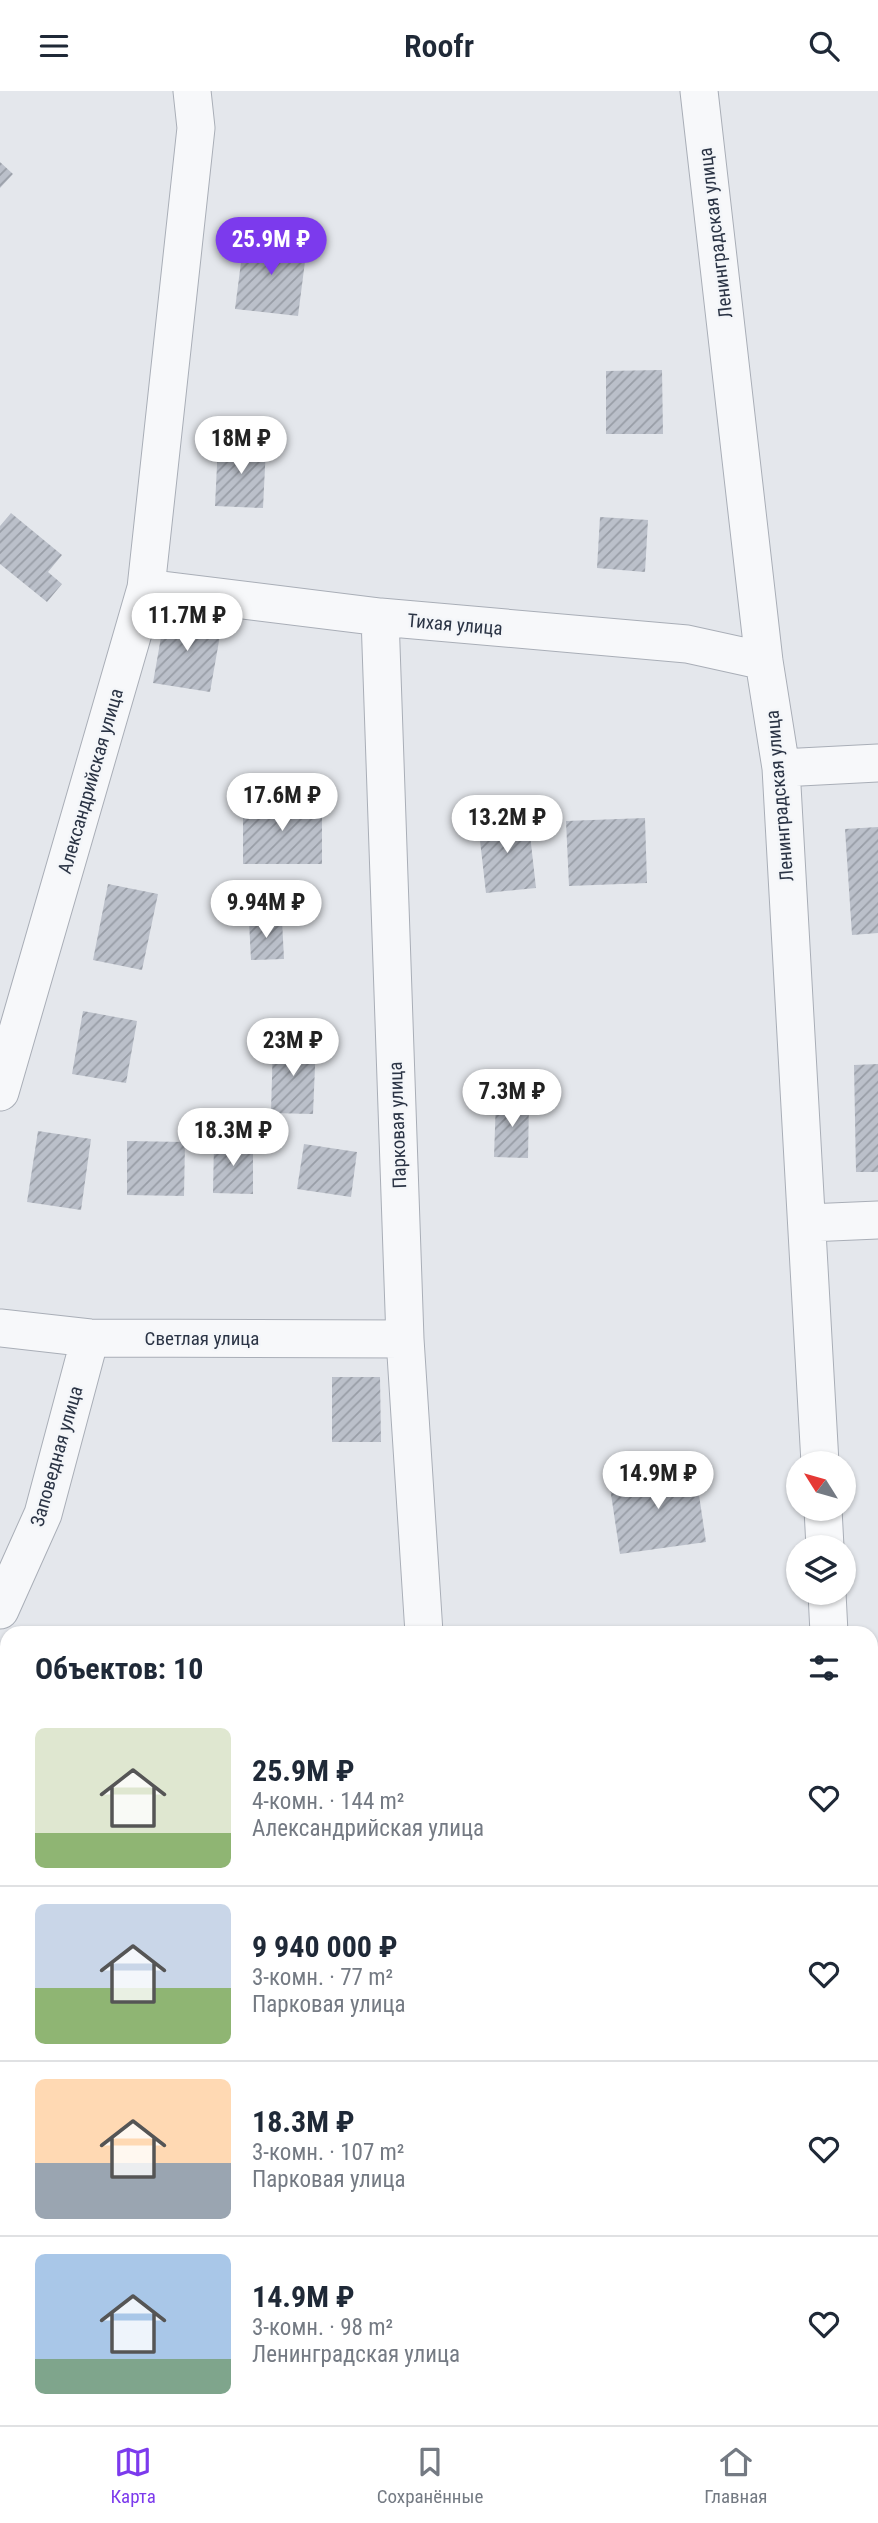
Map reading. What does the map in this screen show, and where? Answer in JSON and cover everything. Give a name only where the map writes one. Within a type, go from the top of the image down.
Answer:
[{"type":"street","name":"Александрийская улица","points":[[0,1092],[146,588],[196,128],[192,91]]},
{"type":"street","name":"Ленинградская улица","points":[[699,91],[764,661],[781,768],[819,1451]]},
{"type":"street","name":"Тихая улица","points":[[146,588],[380,617],[687,643],[764,661]]},
{"type":"street","name":"Парковая улица","points":[[380,617],[405,1339],[424,1626]]},
{"type":"street","points":[[781,768],[878,763]]},
{"type":"street","points":[[808,1223],[878,1220]]},
{"type":"street","name":"Светлая улица","points":[[0,1328],[90,1338],[405,1339]]},
{"type":"street","name":"Заповедная улица","points":[[0,1610],[43,1514],[90,1338]]},
{"type":"street","points":[[828,1605],[829,1626]]},
{"type":"building","points":[[0,162],[13,174],[0,188]]},
{"type":"building","points":[[244,239],[307,246],[298,316],[235,309]]},
{"type":"building","points":[[662,370],[663,434],[606,434],[606,371]]},
{"type":"building","points":[[218,445],[266,447],[263,508],[215,506]]},
{"type":"building","points":[[11,513],[62,555],[48,572],[62,584],[47,602],[0,564],[0,526]]},
{"type":"building","points":[[600,517],[648,520],[645,572],[597,568]]},
{"type":"building","points":[[165,614],[222,624],[210,692],[153,683]]},
{"type":"building","points":[[243,803],[322,803],[322,864],[243,864]]},
{"type":"building","points":[[528,817],[536,888],[486,893],[478,823]]},
{"type":"building","points":[[645,818],[647,883],[569,886],[566,821]]},
{"type":"building","points":[[878,827],[878,933],[852,935],[845,829]]},
{"type":"building","points":[[108,884],[158,894],[142,970],[93,960]]},
{"type":"building","points":[[282,920],[284,959],[251,960],[249,921]]},
{"type":"building","points":[[83,1011],[137,1021],[126,1083],[72,1074]]},
{"type":"building","points":[[273,1041],[316,1043],[313,1114],[271,1113]]},
{"type":"building","points":[[878,1064],[878,1172],[856,1172],[854,1065]]},
{"type":"building","points":[[496,1099],[529,1100],[528,1158],[494,1157]]},
{"type":"building","points":[[38,1131],[91,1139],[81,1210],[27,1202]]},
{"type":"building","points":[[127,1141],[185,1142],[184,1196],[127,1195]]},
{"type":"building","points":[[214,1142],[253,1142],[253,1194],[213,1193]]},
{"type":"building","points":[[304,1144],[357,1152],[351,1197],[297,1189]]},
{"type":"building","points":[[332,1377],[380,1377],[381,1442],[332,1442]]},
{"type":"building","points":[[695,1468],[706,1542],[620,1554],[609,1481]]}]
